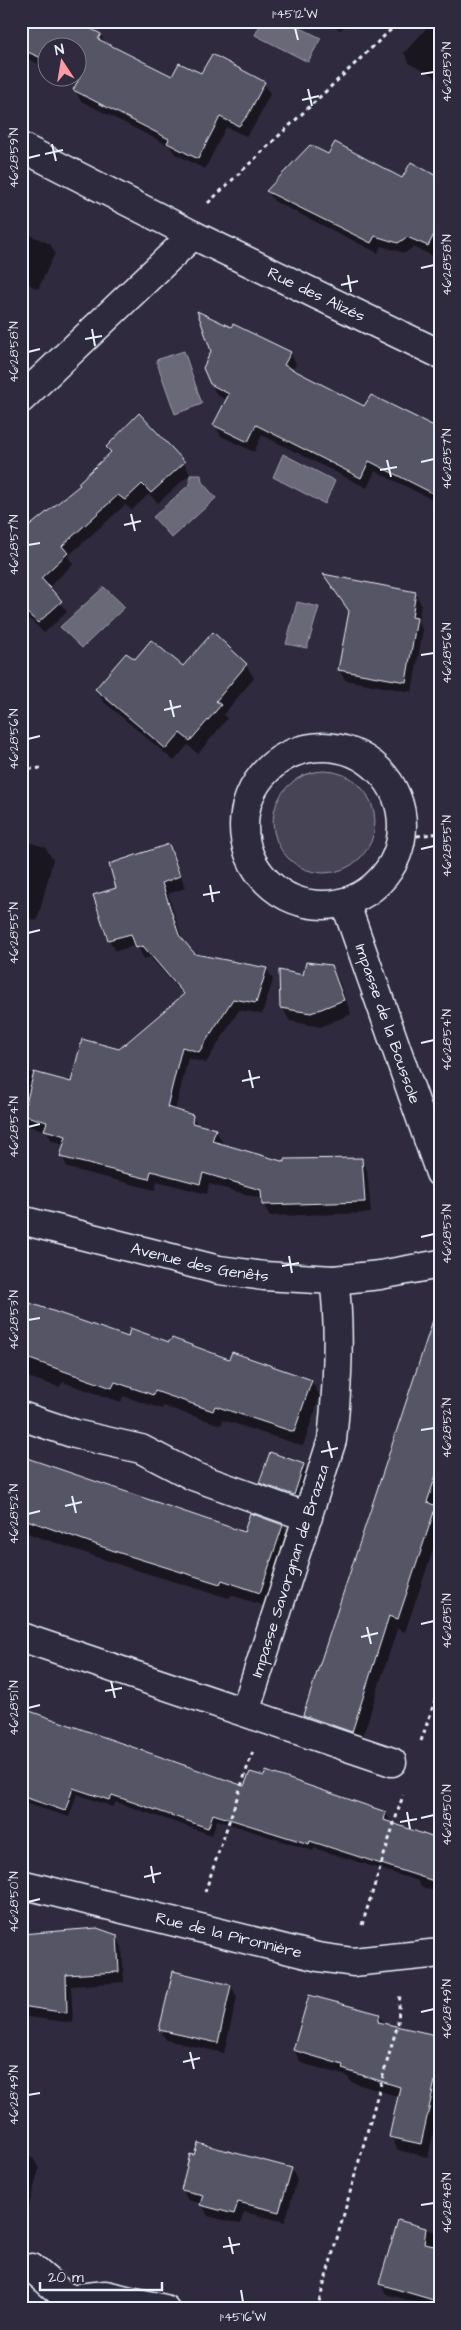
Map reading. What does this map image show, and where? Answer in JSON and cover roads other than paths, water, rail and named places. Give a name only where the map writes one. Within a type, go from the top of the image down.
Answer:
[{"type":"street","name":"Rue des Alizés","points":[[21,147],[187,231],[440,354]]},
{"type":"street","points":[[21,399],[187,231]]},
{"type":"street","points":[[320,746],[349,750],[373,764],[390,783],[400,807],[402,838],[393,864],[378,883],[345,902],[318,905],[289,898],[266,882],[250,857],[244,822],[251,792],[269,767],[296,751],[320,746]]},
{"type":"street","name":"Impasse de la Boussole","points":[[345,902],[440,1173]]},
{"type":"street","name":"Avenue des Genêts","points":[[21,1220],[219,1270],[264,1276],[334,1280],[380,1275],[440,1264]]},
{"type":"street","name":"Impasse Savorgnan de Brazza","points":[[256,1716],[308,1517],[332,1440],[335,1412],[337,1298],[334,1280]]},
{"type":"street","points":[[21,1416],[75,1434],[141,1449],[193,1476],[308,1517]]},
{"type":"street","points":[[21,1637],[392,1762]]},
{"type":"street","name":"Rue de la Pironnière","points":[[21,1884],[318,1956],[353,1962],[404,1955],[440,1953]]},
{"type":"street","points":[[32,2268],[68,2299],[106,2295],[165,2309]]},
{"type":"water","points":[[262,21],[286,21],[321,38],[308,62],[255,35]]},
{"type":"water","points":[[184,351],[202,404],[175,414],[156,360]]},
{"type":"water","points":[[283,454],[335,481],[325,504],[273,477]]},
{"type":"water","points":[[190,475],[201,475],[202,482],[216,498],[172,538],[153,517],[190,484]]},
{"type":"water","points":[[104,587],[125,607],[82,648],[60,627]]},
{"type":"water","points":[[297,602],[319,607],[307,648],[286,644]]}]
